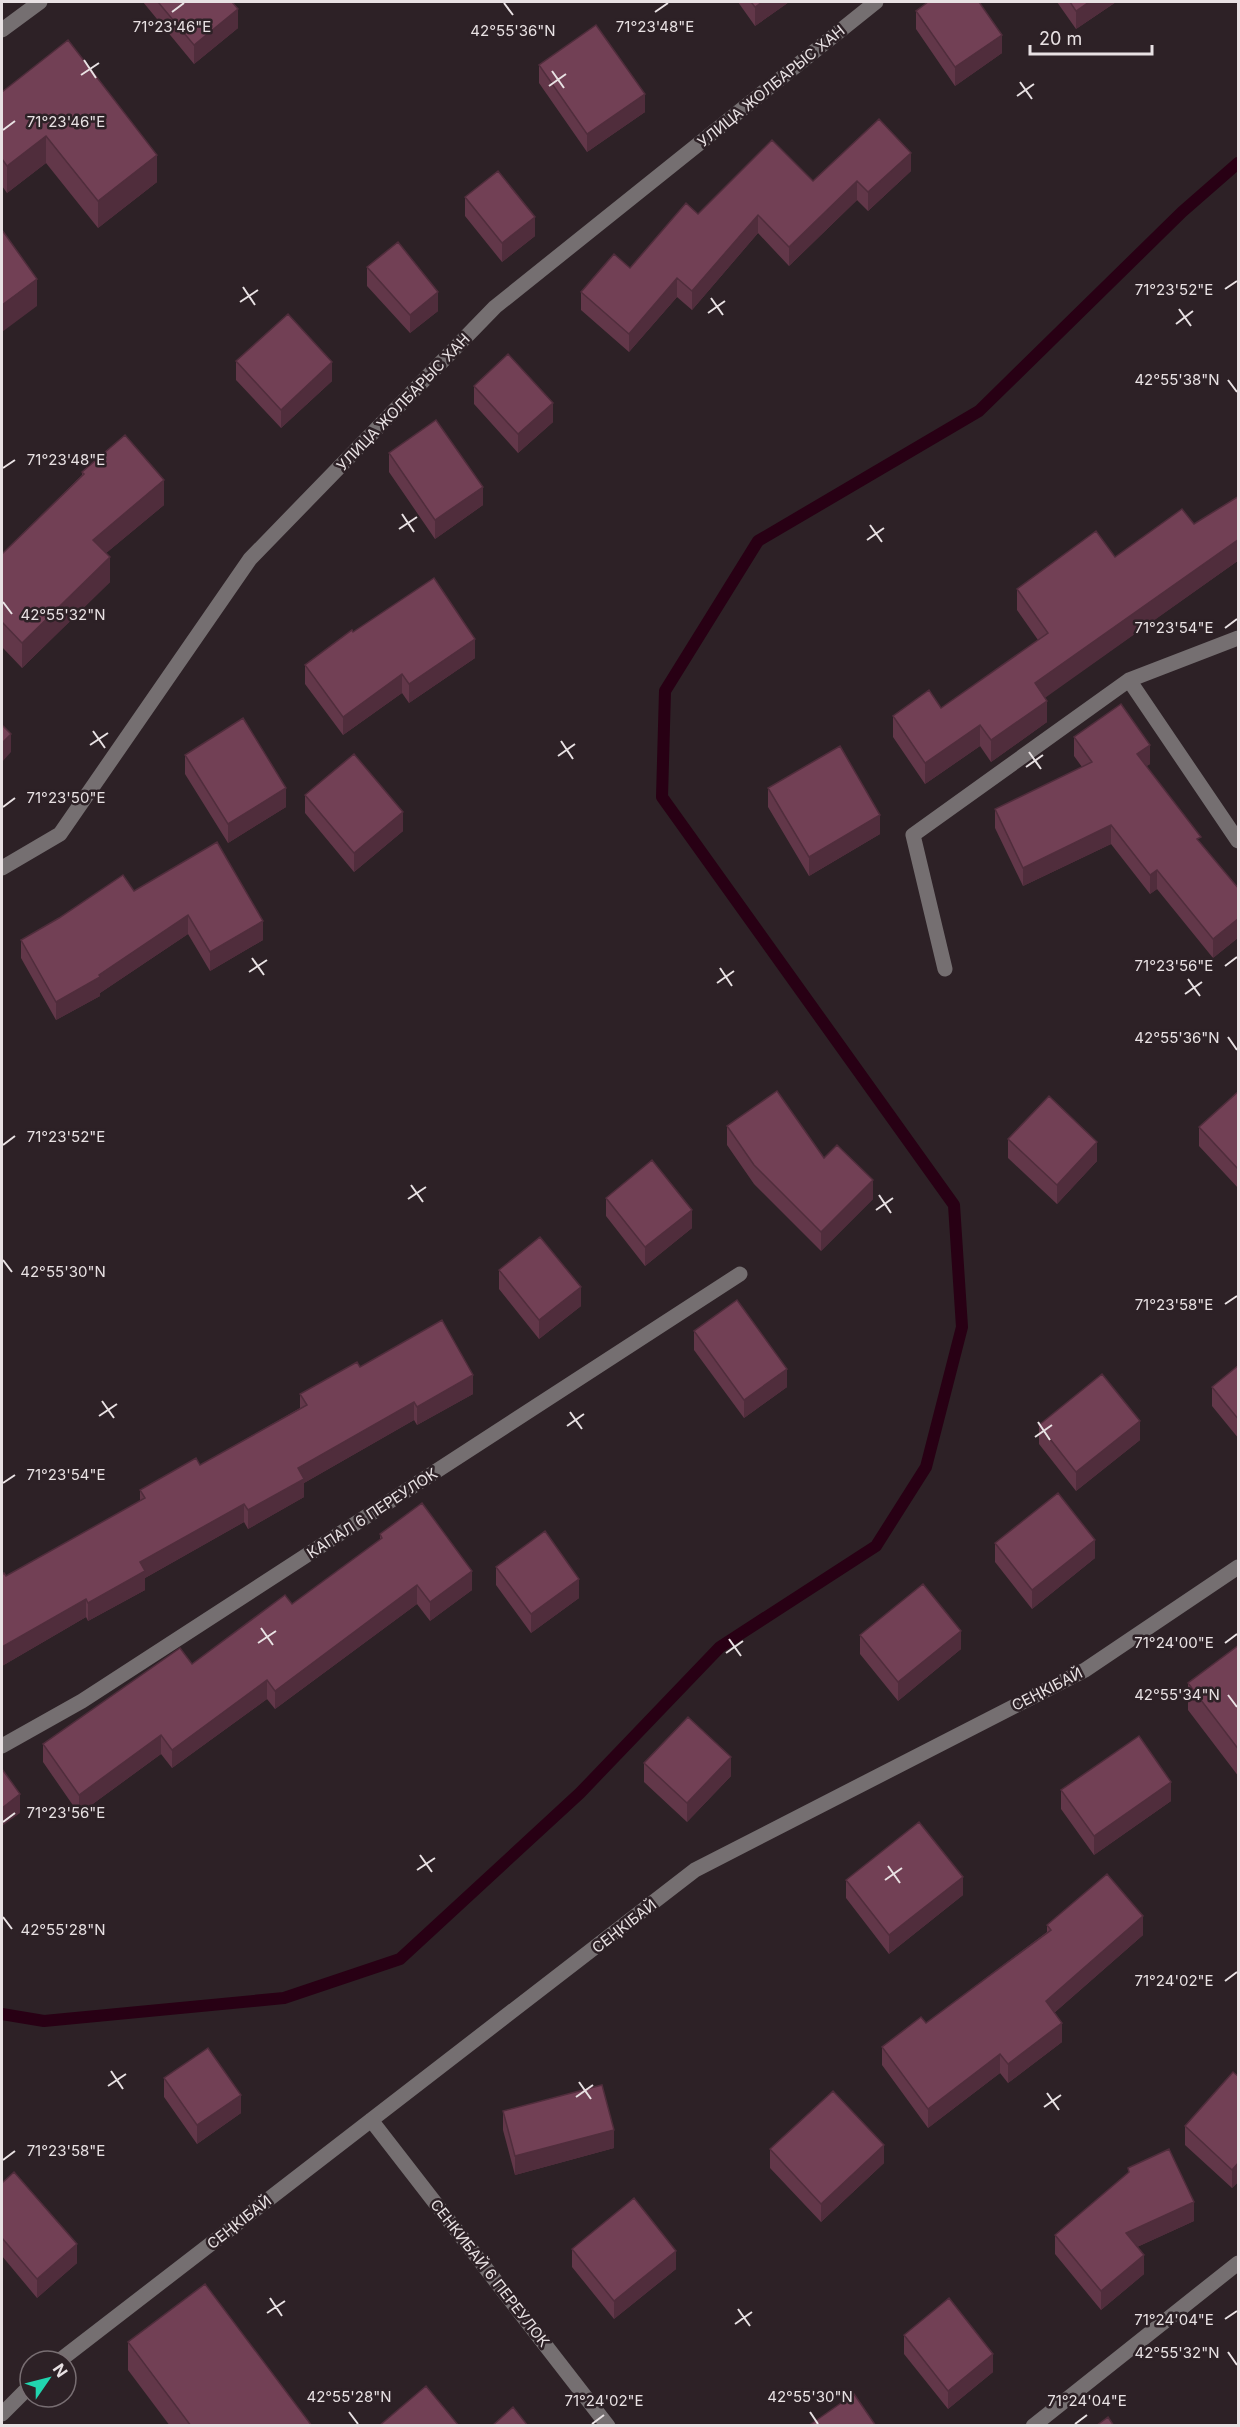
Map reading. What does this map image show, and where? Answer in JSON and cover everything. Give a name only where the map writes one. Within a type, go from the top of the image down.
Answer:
[{"type":"street","points":[[2,30],[40,2]]},
{"type":"street","name":"УЛИЦА ЖОЛБАРЫС ХАН","points":[[2,868],[60,834],[250,559],[495,308],[876,2]]},
{"type":"street","points":[[945,969],[914,835],[1129,680],[1239,638]]},
{"type":"street","points":[[1129,680],[1239,841]]},
{"type":"street","name":"КАПАЛ 6 ПЕРЕУЛОК","points":[[2,1746],[82,1701],[740,1274]]},
{"type":"street","name":"СЕҢКІБАЙ","points":[[74,2349],[695,1870],[1086,1670],[1239,1567]]},
{"type":"street","name":"СЕНКИБАЙ 6 ПЕРЕУЛОК","points":[[371,2120],[608,2426]]},
{"type":"street","points":[[1033,2426],[1239,2263]]},
{"type":"street","points":[[2,2414],[18,2398]]},
{"type":"building","points":[[158,2],[232,2],[238,9],[194,45]]},
{"type":"building","points":[[751,2],[762,2],[755,7]]},
{"type":"building","points":[[928,2],[979,2],[1002,35],[955,67],[916,11]]},
{"type":"building","points":[[1070,2],[1089,2],[1076,11]]},
{"type":"building","points":[[596,25],[645,94],[587,134],[539,65]]},
{"type":"building","points":[[68,40],[157,155],[98,201],[46,136],[7,166],[2,159],[2,92]]},
{"type":"building","points":[[879,119],[911,153],[868,192],[857,181],[789,247],[758,215],[692,291],[677,278],[629,334],[581,292],[614,254],[630,268],[686,203],[698,214],[772,140],[813,181]]},
{"type":"building","points":[[498,171],[535,217],[502,243],[465,197]]},
{"type":"building","points":[[2,230],[37,279],[2,305]]},
{"type":"building","points":[[398,242],[438,292],[410,315],[367,267]]},
{"type":"building","points":[[288,314],[332,362],[281,410],[236,361]]},
{"type":"building","points":[[508,354],[553,403],[518,434],[474,386]]},
{"type":"building","points":[[436,420],[483,487],[435,520],[389,453]]},
{"type":"building","points":[[125,435],[164,480],[93,540],[110,557],[22,643],[2,622],[2,554],[84,474],[82,472]]},
{"type":"building","points":[[1239,496],[1239,539],[1035,683],[1047,701],[991,740],[980,725],[925,763],[893,716],[929,690],[941,708],[1048,633],[1017,589],[1096,531],[1115,557],[1182,509],[1194,524]]},
{"type":"building","points":[[434,578],[475,639],[409,684],[402,674],[343,717],[305,665],[352,630],[353,632]]},
{"type":"building","points":[[1121,704],[1150,745],[1137,754],[1201,837],[1197,839],[1239,889],[1239,918],[1213,939],[1157,870],[1150,875],[1111,825],[1023,868],[995,809],[1092,762],[1074,737]]},
{"type":"building","points":[[243,718],[286,788],[228,824],[185,755]]},
{"type":"building","points":[[2,725],[11,734],[2,743]]},
{"type":"building","points":[[840,746],[880,815],[809,857],[768,788]]},
{"type":"building","points":[[354,754],[403,812],[354,853],[305,795]]},
{"type":"building","points":[[217,842],[263,921],[210,952],[188,915],[99,975],[100,977],[56,1002],[21,940],[59,918],[123,875],[134,891]]},
{"type":"building","points":[[777,1091],[824,1158],[837,1145],[873,1180],[821,1232],[754,1165],[727,1126]]},
{"type":"building","points":[[1239,1091],[1239,1170],[1199,1127]]},
{"type":"building","points":[[1049,1096],[1097,1142],[1057,1185],[1008,1139]]},
{"type":"building","points":[[652,1160],[692,1210],[645,1247],[606,1198]]},
{"type":"building","points":[[540,1237],[581,1287],[539,1320],[499,1270]]},
{"type":"building","points":[[737,1300],[787,1369],[744,1400],[694,1331]]},
{"type":"building","points":[[442,1320],[473,1375],[417,1407],[414,1402],[298,1468],[304,1479],[248,1510],[244,1504],[140,1562],[145,1571],[88,1603],[86,1599],[2,1647],[2,1575],[4,1573],[6,1576],[145,1498],[140,1490],[196,1458],[200,1465],[307,1405],[300,1394],[357,1362],[360,1367]]},
{"type":"building","points":[[1239,1365],[1239,1420],[1212,1387]]},
{"type":"building","points":[[1102,1374],[1140,1421],[1076,1472],[1039,1425]]},
{"type":"building","points":[[1058,1493],[1095,1540],[1032,1590],[995,1543]]},
{"type":"building","points":[[422,1503],[472,1571],[430,1602],[417,1585],[275,1691],[267,1680],[172,1750],[161,1735],[79,1795],[43,1744],[180,1648],[192,1664],[285,1595],[292,1604],[382,1538],[380,1534]]},
{"type":"building","points":[[545,1531],[579,1579],[531,1614],[496,1567]]},
{"type":"building","points":[[923,1584],[961,1631],[898,1682],[860,1635]]},
{"type":"building","points":[[1239,1645],[1239,1750],[1188,1683]]},
{"type":"building","points":[[688,1717],[731,1757],[687,1803],[644,1763]]},
{"type":"building","points":[[1139,1736],[1171,1782],[1094,1836],[1061,1790]]},
{"type":"building","points":[[2,1769],[20,1794],[2,1808]]},
{"type":"building","points":[[919,1822],[963,1877],[889,1935],[846,1880]]},
{"type":"building","points":[[1107,1874],[1143,1916],[1046,2001],[1062,2023],[1008,2064],[1000,2054],[928,2109],[882,2047],[921,2017],[926,2023],[1051,1930],[1047,1925]]},
{"type":"building","points":[[208,2048],[241,2095],[197,2125],[164,2078]]},
{"type":"building","points":[[1233,2072],[1239,2077],[1239,2162],[1232,2170],[1185,2126]]},
{"type":"building","points":[[602,2085],[614,2130],[515,2156],[503,2111]]},
{"type":"building","points":[[833,2091],[884,2145],[821,2204],[770,2149]]},
{"type":"building","points":[[1169,2149],[1194,2202],[1126,2233],[1144,2255],[1101,2291],[1055,2235],[1129,2172],[1128,2168]]},
{"type":"building","points":[[14,2172],[77,2244],[37,2279],[2,2238],[2,2183]]},
{"type":"building","points":[[634,2198],[676,2251],[614,2301],[572,2249]]},
{"type":"building","points":[[205,2284],[312,2426],[191,2426],[128,2342]]},
{"type":"building","points":[[949,2298],[993,2354],[948,2391],[904,2335]]},
{"type":"building","points":[[426,2386],[459,2426],[379,2426]]},
{"type":"building","points":[[854,2394],[876,2426],[813,2426],[811,2424]]},
{"type":"building","points":[[513,2407],[528,2426],[492,2426]]},
{"type":"building","points":[[1108,2417],[1114,2426],[1096,2426]]},
{"type":"waterway","points":[[2,2014],[44,2021],[284,1998],[400,1959],[580,1793],[720,1647],[876,1546],[926,1467],[962,1327],[954,1205],[662,797],[665,691],[758,541],[979,411],[1182,212],[1238,163]]}]
